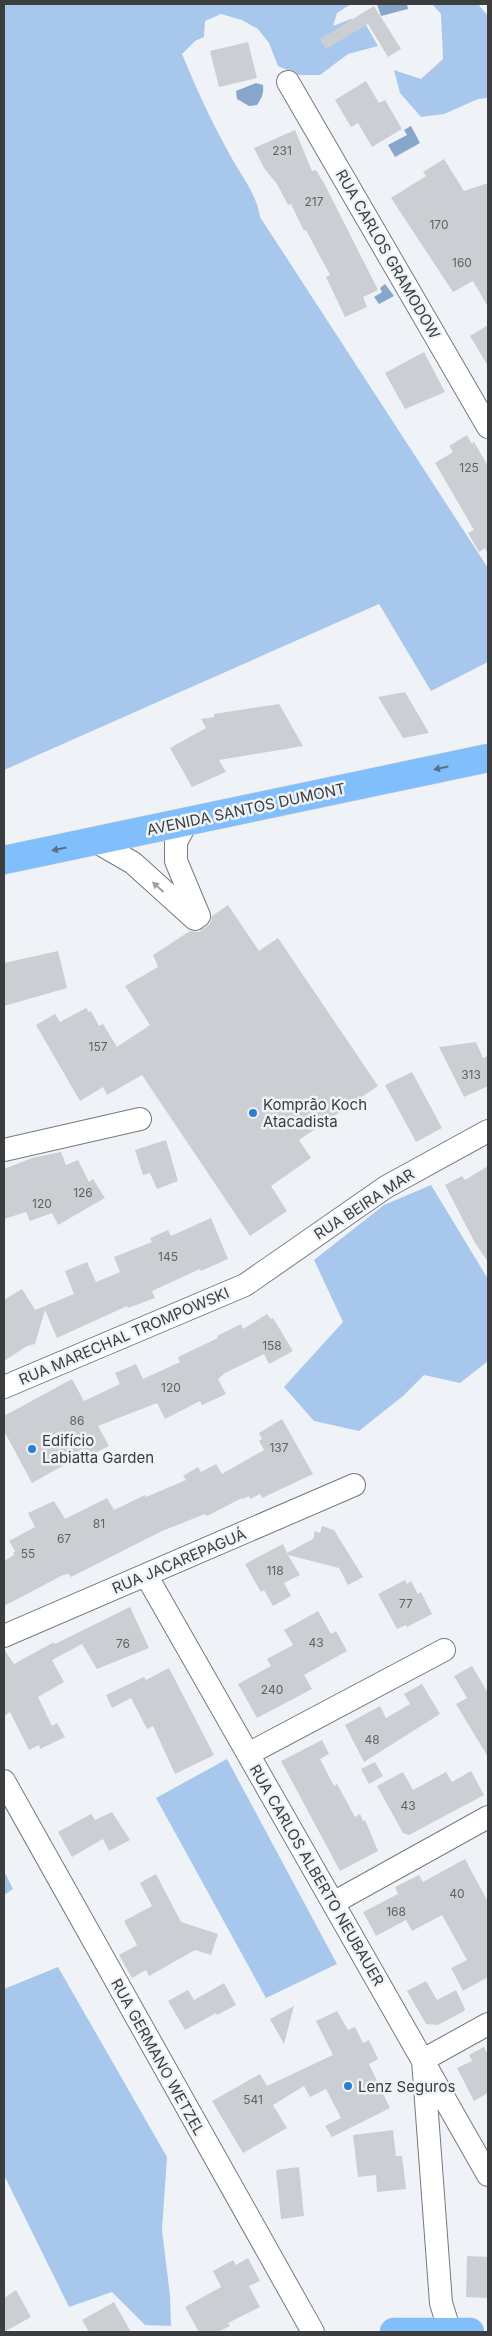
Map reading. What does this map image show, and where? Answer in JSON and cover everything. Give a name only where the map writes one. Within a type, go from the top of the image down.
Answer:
[{"type":"main road","name":"AVENIDA SANTOS DUMONT","points":[[4,860],[488,758]]},
{"type":"main road","points":[[394,2332],[452,2332]]},
{"type":"street","name":"RUA CARLOS GRAMODOW","points":[[288,82],[488,427]]},
{"type":"street","points":[[95,841],[133,864],[197,918],[176,861],[176,842],[188,822]]},
{"type":"street","points":[[4,1150],[140,1119]]},
{"type":"street","name":"RUA BEIRA MAR","points":[[245,1284],[386,1187],[488,1131]]},
{"type":"street","name":"RUA MARECHAL TROMPOWSKI","points":[[4,1387],[245,1284]]},
{"type":"street","name":"RUA JACAREPAGUÁ","points":[[4,1636],[354,1485]]},
{"type":"street","name":"RUA CARLOS ALBERTO NEUBAUER","points":[[146,1575],[488,2175]]},
{"type":"street","points":[[248,1754],[444,1650]]},
{"type":"street","name":"RUA GERMANO WETZEL","points":[[4,1781],[313,2332]]},
{"type":"street","points":[[333,1902],[488,1817]]},
{"type":"street","points":[[452,2332],[441,2304],[423,2060],[488,2024]]},
{"type":"shaded area","points":[[4,4],[351,4],[337,13],[333,26],[351,19],[366,25],[378,46],[348,54],[320,75],[299,75],[278,66],[269,43],[258,29],[242,20],[221,14],[205,21],[204,37],[195,41],[182,54],[217,130],[252,192],[260,217],[488,568],[488,662],[431,691],[379,604],[4,770]]},
{"type":"shaded area","points":[[377,4],[407,4],[408,9],[381,16]]},
{"type":"shaded area","points":[[432,4],[478,4],[488,16],[488,98],[478,99],[444,114],[421,117],[400,93],[394,70],[421,79],[443,59],[441,14]]},
{"type":"shaded area","points":[[256,83],[263,85],[262,95],[257,105],[249,106],[237,99],[236,91]]},
{"type":"shaded area","points":[[411,126],[420,143],[395,157],[388,145],[407,135],[404,130]]},
{"type":"shaded area","points":[[385,284],[394,296],[379,304],[374,297],[382,292],[380,288]]},
{"type":"shaded area","points":[[431,1185],[488,1279],[488,1361],[460,1383],[424,1375],[403,1396],[359,1431],[314,1421],[284,1387],[343,1322],[314,1260],[384,1205]]},
{"type":"shaded area","points":[[227,1759],[337,1964],[266,1998],[156,1798]]},
{"type":"shaded area","points":[[4,1871],[13,1889],[4,1895]]},
{"type":"shaded area","points":[[58,1967],[167,2157],[162,2230],[170,2295],[171,2326],[145,2325],[112,2292],[69,2307],[4,2175],[4,1989]]},
{"type":"building","points":[[374,6],[401,49],[388,57],[368,24],[326,49],[320,39]]},
{"type":"building","points":[[248,42],[257,78],[219,87],[210,51]]},
{"type":"building","points":[[366,81],[379,103],[385,100],[402,129],[372,147],[358,123],[351,127],[335,100]]},
{"type":"building","points":[[295,130],[312,171],[316,170],[324,183],[378,290],[363,297],[367,307],[345,317],[326,277],[330,275],[306,230],[304,231],[291,204],[288,205],[277,184],[264,168],[254,148]]},
{"type":"building","points":[[444,159],[464,191],[488,183],[488,307],[473,281],[453,292],[391,198],[426,176],[423,172]]},
{"type":"building","points":[[488,325],[488,366],[470,336]]},
{"type":"building","points":[[424,352],[445,392],[405,409],[385,373]]},
{"type":"building","points":[[467,435],[472,444],[474,442],[488,466],[488,555],[485,548],[479,552],[468,533],[474,530],[435,463],[453,452],[449,446]]},
{"type":"building","points":[[405,692],[429,733],[403,738],[378,697]]},
{"type":"building","points":[[279,704],[303,746],[219,760],[226,772],[192,787],[170,748],[206,728],[201,719],[214,717],[214,714]]},
{"type":"building","name":"Komprão Koch Atacadista","points":[[228,905],[259,951],[278,938],[378,1086],[299,1140],[311,1158],[271,1186],[287,1211],[250,1236],[142,1075],[107,1095],[103,1087],[80,1101],[36,1025],[55,1014],[60,1022],[86,1008],[89,1012],[91,1011],[99,1026],[103,1024],[117,1047],[150,1025],[125,986],[158,967],[153,955],[190,931],[199,932],[210,924],[212,916]]},
{"type":"building","points":[[58,951],[67,988],[4,1006],[4,963]]},
{"type":"building","points":[[476,1042],[483,1058],[488,1056],[488,1086],[464,1097],[439,1047]]},
{"type":"building","points":[[412,1072],[442,1128],[416,1142],[385,1085]]},
{"type":"building","points":[[166,1140],[178,1181],[157,1189],[150,1173],[143,1175],[135,1150]]},
{"type":"building","points":[[61,1152],[66,1165],[78,1160],[89,1182],[93,1179],[105,1198],[58,1225],[52,1213],[30,1221],[26,1212],[4,1219],[4,1169],[32,1158]]},
{"type":"building","points":[[488,1166],[488,1262],[475,1243],[445,1185],[462,1176],[465,1180]]},
{"type":"building","points":[[211,1218],[228,1259],[201,1271],[200,1269],[152,1291],[155,1298],[128,1308],[127,1306],[57,1338],[45,1310],[35,1344],[27,1346],[4,1361],[4,1300],[22,1289],[35,1310],[74,1294],[65,1271],[87,1262],[96,1282],[120,1272],[114,1257],[152,1242],[150,1238],[168,1230],[171,1236]]},
{"type":"building","points":[[267,1314],[271,1319],[273,1318],[293,1351],[269,1364],[264,1354],[225,1373],[218,1379],[226,1394],[202,1405],[200,1401],[165,1419],[157,1403],[98,1426],[109,1446],[82,1460],[80,1456],[32,1483],[4,1431],[4,1416],[72,1379],[84,1401],[120,1384],[115,1373],[136,1364],[143,1379],[180,1362],[178,1357],[218,1338],[217,1336],[241,1324],[243,1329]]},
{"type":"building","points":[[282,1419],[313,1474],[262,1498],[260,1494],[250,1499],[249,1496],[242,1498],[207,1516],[205,1514],[162,1531],[71,1577],[69,1574],[63,1575],[4,1606],[4,1561],[14,1555],[15,1551],[9,1541],[35,1527],[28,1513],[54,1501],[65,1519],[107,1498],[114,1510],[145,1495],[146,1497],[186,1480],[183,1476],[198,1467],[201,1472],[216,1464],[222,1474],[264,1450],[259,1441],[262,1439],[259,1433]]},
{"type":"building","points":[[322,1526],[334,1530],[363,1577],[348,1585],[339,1568],[288,1555],[300,1575],[284,1583],[291,1596],[273,1606],[264,1590],[261,1592],[245,1564],[283,1544],[287,1553],[313,1539],[315,1531],[320,1533]]},
{"type":"building","points":[[405,1580],[407,1584],[411,1581],[418,1594],[421,1592],[432,1614],[407,1627],[406,1625],[397,1629],[378,1594]]},
{"type":"building","points":[[130,1607],[149,1648],[97,1669],[82,1644],[52,1660],[64,1682],[38,1697],[52,1726],[57,1723],[65,1737],[40,1749],[39,1745],[29,1750],[10,1712],[4,1716],[4,1649],[14,1664],[54,1642],[55,1644]]},
{"type":"building","points":[[318,1611],[331,1634],[336,1631],[347,1651],[304,1675],[312,1689],[257,1718],[238,1684],[271,1666],[267,1659],[293,1645],[284,1630]]},
{"type":"building","points":[[472,1666],[488,1693],[488,1757],[456,1704],[467,1698],[454,1676]]},
{"type":"building","points":[[169,1668],[214,1755],[175,1774],[153,1726],[147,1729],[131,1698],[112,1708],[106,1695],[144,1677],[146,1680]]},
{"type":"building","points":[[422,1684],[440,1714],[364,1762],[345,1725],[380,1706],[386,1718],[410,1704],[404,1694]]},
{"type":"building","points":[[322,1740],[329,1754],[320,1759],[334,1786],[337,1784],[355,1817],[360,1814],[363,1821],[365,1820],[378,1851],[340,1871],[281,1761]]},
{"type":"building","points":[[375,1762],[383,1776],[369,1784],[361,1769]]},
{"type":"building","points":[[471,1771],[484,1795],[409,1835],[403,1833],[377,1786],[403,1772],[413,1790],[446,1772],[452,1782]]},
{"type":"building","points":[[112,1812],[130,1840],[109,1851],[103,1839],[72,1857],[58,1832],[91,1814],[95,1820]]},
{"type":"building","points":[[465,1859],[488,1902],[488,1977],[463,1991],[451,1968],[467,1960],[442,1915],[412,1931],[406,1920],[376,1936],[363,1912],[398,1894],[395,1887],[419,1875],[423,1882]]},
{"type":"building","points":[[156,1874],[181,1922],[218,1934],[211,1955],[195,1950],[149,1976],[146,1970],[132,1978],[119,1955],[137,1945],[124,1921],[152,1906],[140,1883]]},
{"type":"building","points":[[426,1981],[437,2000],[456,1990],[465,2009],[464,2011],[438,2025],[426,2024],[407,1991]]},
{"type":"building","points":[[224,1983],[236,2005],[217,2015],[216,2013],[185,2030],[168,2001],[188,1990],[194,2000]]},
{"type":"building","points":[[294,2006],[284,2044],[270,2019]]},
{"type":"building","points":[[337,2011],[348,2030],[355,2027],[363,2043],[369,2040],[378,2059],[369,2064],[390,2108],[332,2137],[325,2126],[341,2118],[326,2089],[310,2097],[304,2086],[273,2105],[287,2128],[243,2153],[212,2101],[260,2074],[267,2086],[333,2055],[316,2021]]},
{"type":"building","points":[[484,2047],[488,2055],[488,2093],[474,2101],[457,2068],[472,2061],[469,2055]]},
{"type":"building","points":[[393,2130],[396,2156],[402,2156],[406,2189],[377,2192],[376,2175],[358,2177],[353,2135]]},
{"type":"building","points":[[299,2167],[304,2216],[281,2219],[276,2170]]},
{"type":"building","points":[[467,2256],[488,2257],[488,2298],[466,2297]]},
{"type":"building","points":[[248,2258],[260,2281],[249,2286],[260,2307],[228,2323],[230,2326],[218,2332],[199,2332],[185,2307],[221,2287],[213,2271],[233,2260],[236,2265]]},
{"type":"building","points":[[16,2290],[31,2317],[4,2332],[4,2298]]},
{"type":"building","points":[[114,2302],[131,2332],[89,2332],[82,2320]]},
{"type":"place","name":"Komprão Koch Atacadista","points":[[253,1113]]},
{"type":"place","name":"Edifício Labiatta Garden","points":[[32,1449]]},
{"type":"place","name":"Lenz Seguros","points":[[348,2086]]}]
